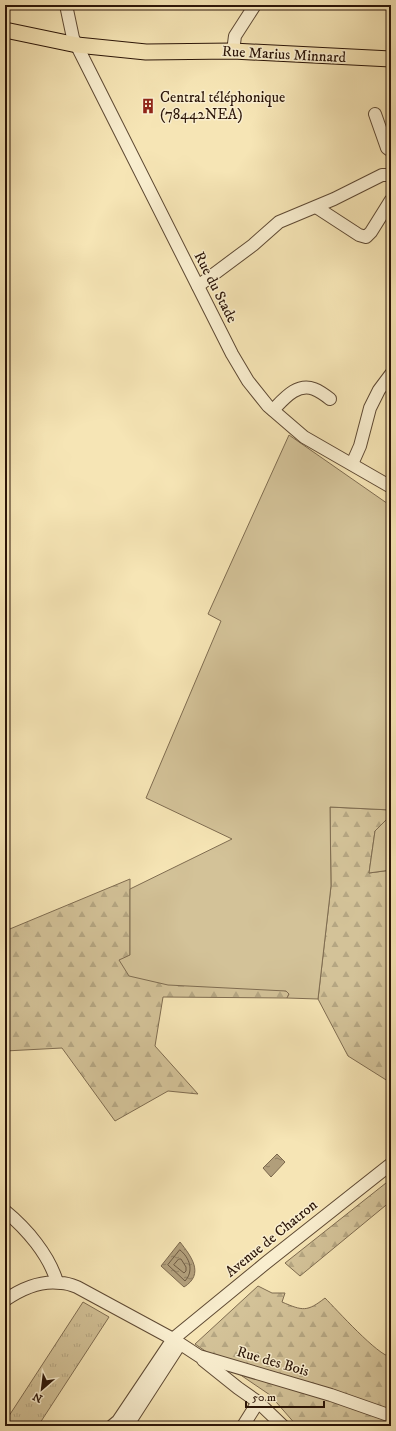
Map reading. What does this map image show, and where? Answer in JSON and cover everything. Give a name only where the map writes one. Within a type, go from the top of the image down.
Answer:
[{"type":"main road","name":"Rue Marius Minnard","points":[[5,22],[75,42]]},
{"type":"main road","name":"Rue Marius Minnard","points":[[5,30],[75,42],[109,41],[178,52],[233,51],[391,60]]},
{"type":"street","name":"Rue du Stade","points":[[66,5],[75,42],[232,354],[248,381],[268,406],[304,437],[391,487]]},
{"type":"street","points":[[233,51],[234,36],[255,5]]},
{"type":"street","points":[[391,123],[377,119],[388,148],[391,151]]},
{"type":"street","points":[[198,286],[254,245],[280,222],[334,199],[382,176],[391,175]]},
{"type":"street","points":[[316,207],[359,235],[366,237],[371,232],[391,200]]},
{"type":"street","points":[[352,464],[360,446],[370,408],[379,390],[391,374]]},
{"type":"street","points":[[273,410],[295,390],[306,387],[313,388],[330,399]]},
{"type":"street","name":"Avenue de Chatron","points":[[177,1342],[267,1262],[391,1164]]},
{"type":"street","points":[[5,1212],[13,1218],[34,1242],[53,1269],[57,1282],[26,1288],[5,1300]]},
{"type":"street","name":"Rue des Bois","points":[[57,1282],[77,1287],[177,1342],[199,1356],[331,1395],[391,1416]]},
{"type":"street","points":[[108,1424],[118,1421],[177,1342]]},
{"type":"street","points":[[127,1426],[177,1342]]},
{"type":"street","points":[[199,1356],[238,1388],[258,1402],[283,1426]]},
{"type":"street","points":[[238,1388],[251,1372]]},
{"type":"street","points":[[243,1426],[258,1402]]},
{"type":"green space","points":[[289,435],[391,506],[391,810],[330,807],[331,886],[318,999],[287,998],[289,994],[286,991],[168,985],[129,976],[119,960],[130,955],[130,889],[232,839],[146,798],[221,621],[208,614]]},
{"type":"green space","points":[[330,807],[391,810],[391,815],[375,831],[369,873],[391,870],[391,1083],[348,1056],[318,999],[331,886]]},
{"type":"green space","points":[[391,815],[391,870],[369,873],[375,831]]},
{"type":"green space","points":[[130,879],[130,955],[286,991],[289,994],[287,998],[163,997],[155,1046],[198,1094],[168,1091],[115,1121],[62,1048],[5,1051],[5,931]]},
{"type":"green space","points":[[391,1179],[391,1201],[300,1276],[285,1263]]},
{"type":"green space","points":[[258,1286],[272,1293],[285,1293],[282,1302],[305,1309],[314,1306],[325,1298],[367,1341],[385,1355],[391,1357],[391,1426],[297,1426],[270,1395],[195,1344]]},
{"type":"green space","points":[[83,1302],[109,1317],[38,1426],[5,1426],[5,1422]]},
{"type":"water","points":[[277,1154],[285,1162],[271,1177],[263,1168]]},
{"type":"water","points":[[180,1242],[192,1259],[195,1271],[190,1282],[184,1287],[161,1266]]},
{"type":"place","name":"Central téléphonique (78442NEA)","points":[[148,106]]}]
